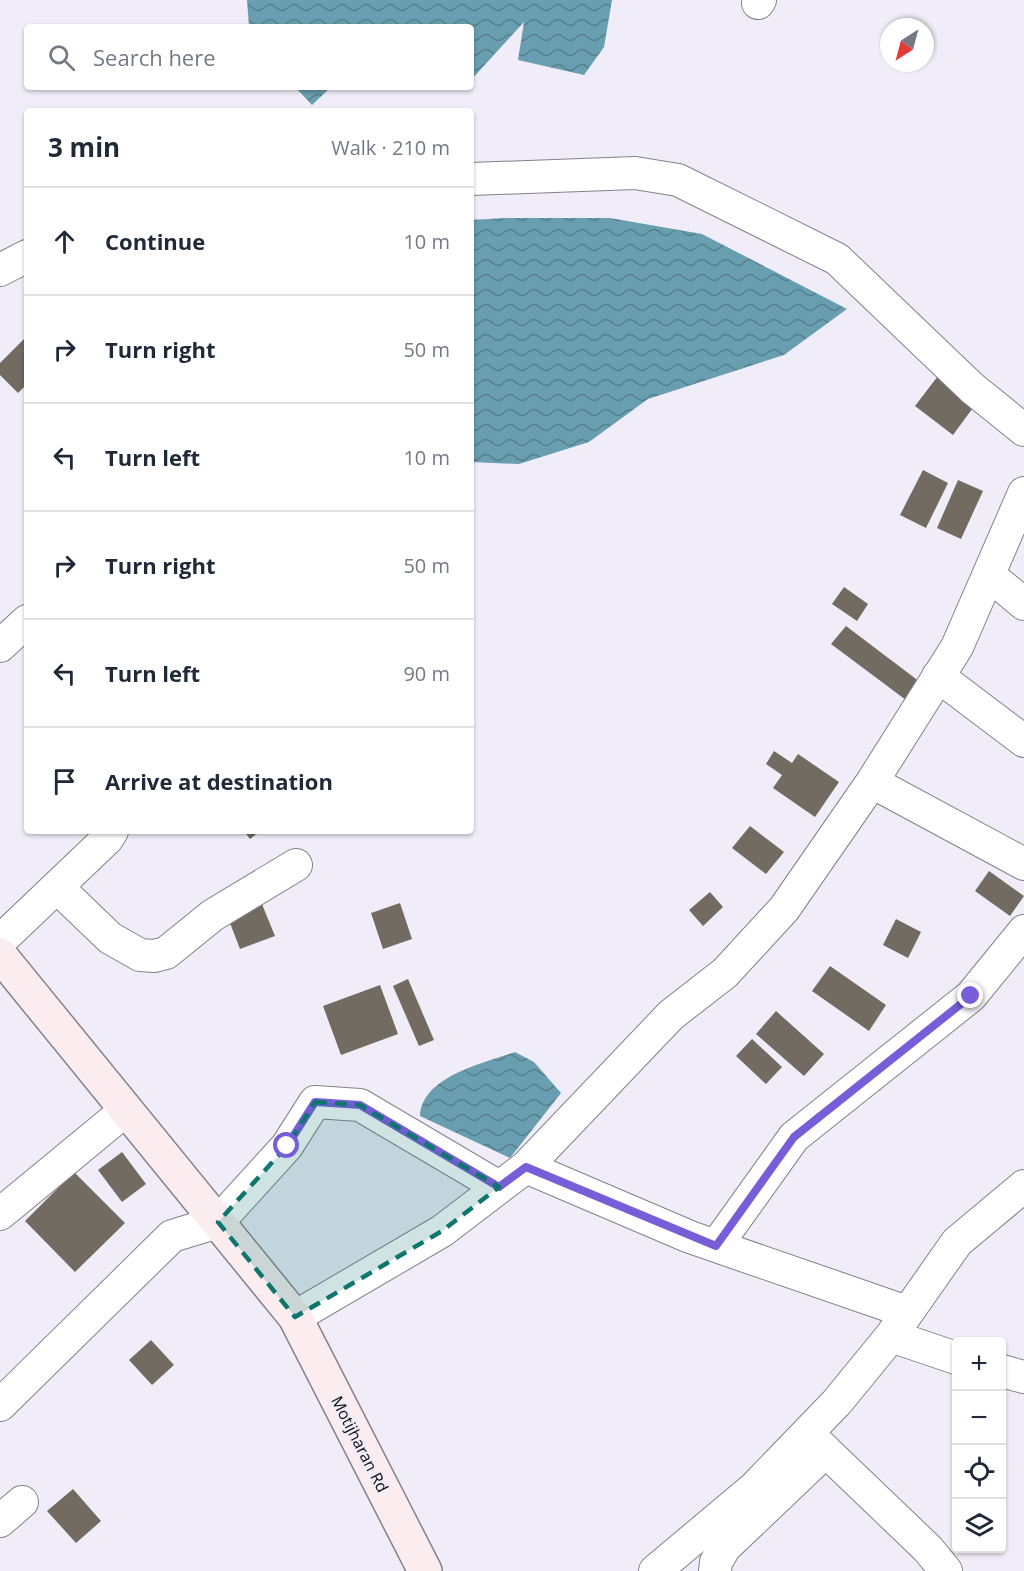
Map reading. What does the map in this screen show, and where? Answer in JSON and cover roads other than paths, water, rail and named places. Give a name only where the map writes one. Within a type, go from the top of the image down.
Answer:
[{"type":"main road","name":"Motijharan Rd","points":[[1,953],[295,1317],[425,1571]]},
{"type":"street","points":[[474,179],[635,173],[678,180],[837,259],[972,388],[1024,430]]},
{"type":"street","points":[[0,270],[24,258]]},
{"type":"street","points":[[295,1317],[442,1231],[526,1167],[671,1016],[725,973],[784,909],[872,782],[957,647],[1024,493]]},
{"type":"street","points":[[988,575],[1024,604]]},
{"type":"street","points":[[0,646],[24,624]]},
{"type":"street","points":[[938,676],[1024,741]]},
{"type":"street","points":[[872,782],[1024,864]]},
{"type":"street","points":[[1,953],[57,887],[109,834]]},
{"type":"street","points":[[57,887],[110,938],[140,955],[154,956],[166,952],[213,915],[296,865]]},
{"type":"street","points":[[716,1246],[794,1137],[971,996],[1024,931]]},
{"type":"street","points":[[0,1406],[171,1236],[218,1222],[287,1146],[315,1102],[360,1105],[499,1187]]},
{"type":"street","points":[[0,1214],[126,1110]]},
{"type":"street","points":[[526,1167],[899,1324],[952,1355]]},
{"type":"street","points":[[715,1571],[716,1562],[725,1547],[817,1442],[837,1402],[899,1324],[957,1242],[1024,1186]]},
{"type":"street","points":[[1006,1372],[1024,1377]]},
{"type":"street","points":[[655,1571],[754,1488],[817,1442]]},
{"type":"street","points":[[817,1442],[928,1549],[946,1571]]},
{"type":"water","points":[[247,0],[612,0],[604,47],[584,75],[518,60],[524,22],[474,77],[474,24],[249,24]]},
{"type":"water","points":[[298,90],[328,90],[312,105]]},
{"type":"water","points":[[610,218],[702,234],[847,309],[784,355],[648,399],[589,442],[519,464],[474,462],[474,220]]},
{"type":"water","points":[[515,1052],[534,1062],[561,1093],[510,1158],[420,1116],[423,1102],[443,1081],[457,1073]]}]
